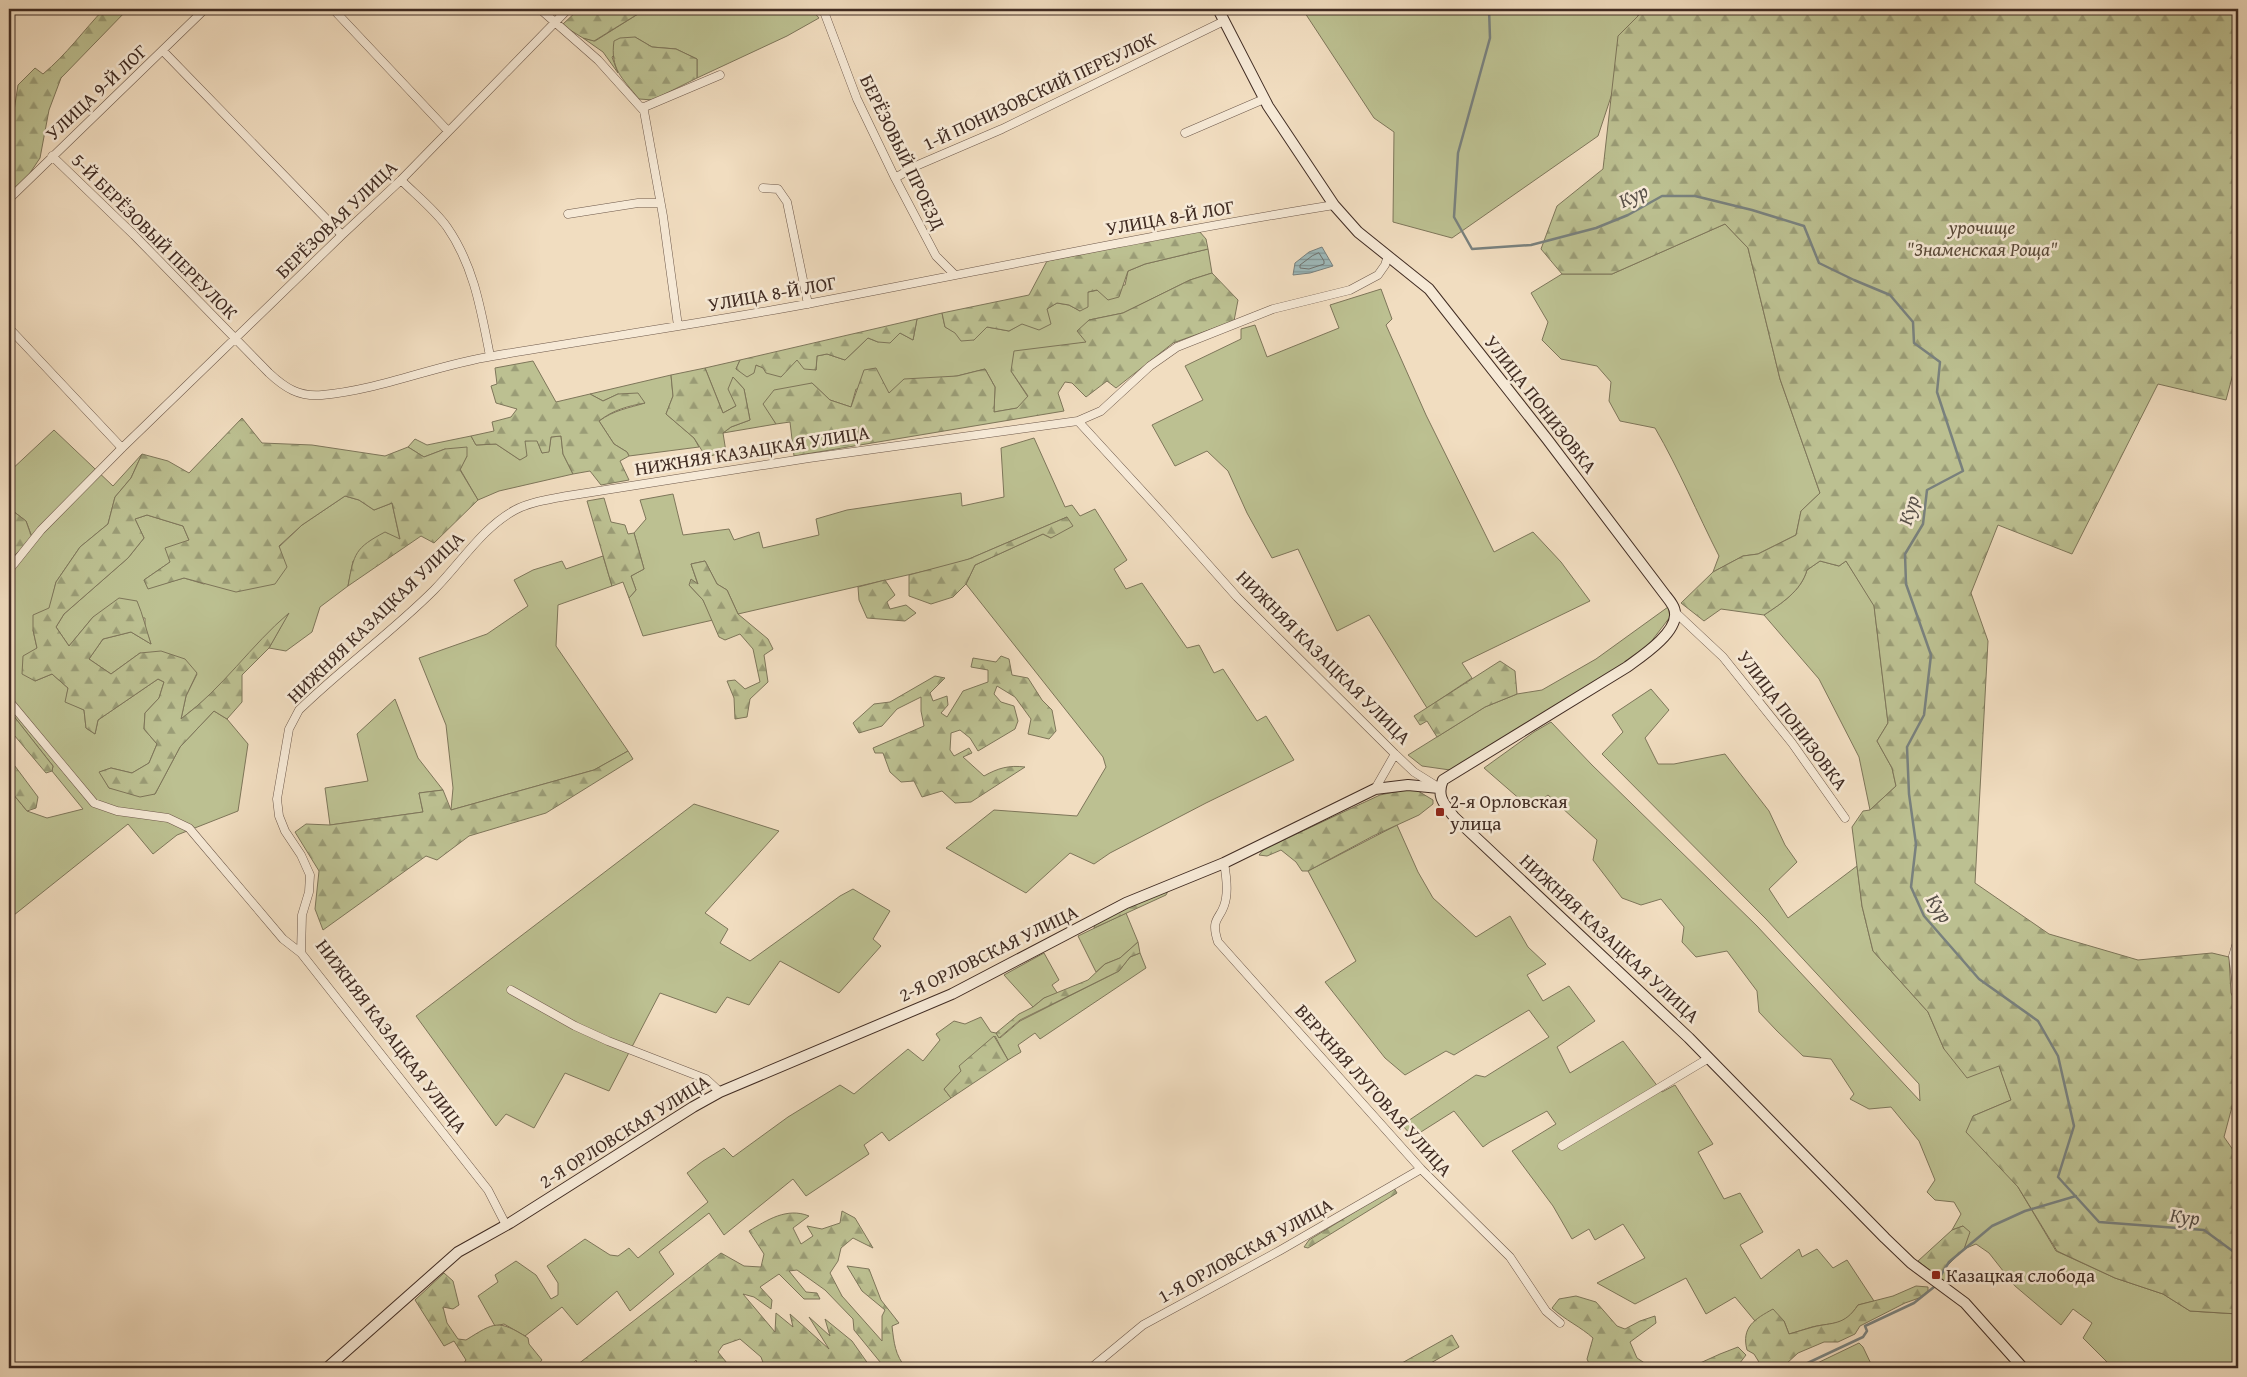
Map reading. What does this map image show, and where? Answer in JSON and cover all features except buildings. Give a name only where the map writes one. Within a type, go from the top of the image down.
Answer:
[{"type":"main road","name":"УЛИЦА ПОНИЗОВКА","points":[[1218,9],[1264,99],[1334,205],[1358,232],[1429,289],[1547,439],[1666,596],[1675,612]]},
{"type":"main road","points":[[1439,788],[1443,780],[1450,775],[1636,661],[1651,649],[1670,629],[1675,620],[1675,612]]},
{"type":"main road","name":"2-Я ОРЛОВСКАЯ УЛИЦА","points":[[327,1368],[458,1252],[506,1225],[720,1092],[952,994],[1126,903],[1224,862],[1375,789],[1408,785],[1439,788]]},
{"type":"main road","name":"НИЖНЯЯ КАЗАЦКАЯ УЛИЦА","points":[[1439,788],[1443,804],[1454,817],[1617,968],[1709,1058],[1884,1238],[1912,1263],[1965,1303],[2023,1368]]},
{"type":"street","name":"УЛИЦА 9-Й ЛОГ","points":[[9,199],[205,9]]},
{"type":"street","points":[[333,9],[448,131]]},
{"type":"street","points":[[540,9],[598,60],[642,108],[647,124],[678,326]]},
{"type":"street","name":"БЕРЁЗОВАЯ УЛИЦА","points":[[9,570],[41,530],[122,448],[401,180],[568,9]]},
{"type":"street","name":"БЕРЁЗОВЫЙ ПРОЕЗД","points":[[826,9],[829,28],[857,99],[895,178],[936,256],[954,275]]},
{"type":"street","name":"1-Й ПОНИЗОВСКИЙ ПЕРЕУЛОК","points":[[895,178],[918,165],[1002,129],[1224,21]]},
{"type":"street","points":[[163,51],[342,235]]},
{"type":"street","points":[[642,108],[720,74]]},
{"type":"street","points":[[1185,133],[1264,99]]},
{"type":"street","name":"5-Й БЕРЁЗОВЫЙ ПЕРЕУЛОК","points":[[52,156],[146,247],[235,340]]},
{"type":"street","points":[[401,180],[446,225],[460,248],[472,274],[490,356]]},
{"type":"street","points":[[763,188],[778,189],[787,202],[808,304]]},
{"type":"street","points":[[568,214],[638,203],[660,204]]},
{"type":"street","name":"УЛИЦА 8-Й ЛОГ","points":[[235,340],[287,388],[298,393],[321,395],[359,388],[490,356],[808,304],[1205,226],[1334,205]]},
{"type":"street","name":"НИЖНЯЯ КАЗАЦКАЯ УЛИЦА","points":[[506,1225],[488,1190],[301,953],[302,915],[309,892],[310,875],[300,854],[285,831],[279,816],[277,799],[289,729],[305,704],[434,590],[494,525],[516,510],[538,502],[567,496],[770,464],[1078,421],[1101,411],[1150,366],[1177,347],[1272,309],[1350,290],[1378,275],[1385,265],[1388,256]]},
{"type":"street","points":[[9,328],[122,448]]},
{"type":"street","name":"НИЖНЯЯ КАЗАЦКАЯ УЛИЦА","points":[[1078,421],[1166,516],[1237,597],[1414,772],[1439,788]]},
{"type":"street","name":"УЛИЦА ПОНИЗОВКА","points":[[1675,612],[1723,657],[1792,743],[1845,818]]},
{"type":"street","points":[[9,700],[94,802],[116,811],[168,818],[189,828],[283,939],[301,953]]},
{"type":"street","points":[[1375,789],[1395,754]]},
{"type":"street","name":"ВЕРХНЯЯ ЛУГОВАЯ УЛИЦА","points":[[1224,862],[1226,899],[1222,910],[1214,922],[1214,930],[1218,942],[1421,1169],[1510,1257],[1546,1311],[1560,1323]]},
{"type":"street","points":[[2237,941],[2233,956],[2238,996]]},
{"type":"street","points":[[512,990],[575,1026],[608,1041],[706,1079],[720,1092]]},
{"type":"street","points":[[1562,1146],[1709,1058]]},
{"type":"street","name":"1-Я ОРЛОВСКАЯ УЛИЦА","points":[[1091,1368],[1143,1326],[1279,1251],[1421,1169]]},
{"type":"green space","points":[[104,9],[128,9],[61,78],[49,110],[40,158],[18,191],[9,193],[9,143],[18,85],[35,68],[43,74]]},
{"type":"green space","points":[[579,9],[646,9],[594,41],[583,38],[562,25]]},
{"type":"green space","points":[[646,9],[811,9],[819,18],[787,36],[697,78],[697,59],[676,49],[652,47],[635,37],[612,57],[618,73],[603,52],[583,38],[595,41]]},
{"type":"green space","points":[[1290,9],[1640,9],[1598,136],[1452,238],[1393,222],[1394,132],[1374,118],[1305,13]]},
{"type":"green space","name":"урочище \"Знаменская Роща\"","points":[[1645,9],[2238,9],[2238,355],[2226,400],[2158,384],[2072,554],[1998,525],[1971,593],[1988,641],[1975,883],[2049,934],[2138,960],[2212,953],[2229,957],[2231,993],[2238,1008],[2238,1093],[2233,1103],[2224,1137],[2238,1157],[2238,1314],[2190,1311],[2163,1294],[2115,1278],[2057,1251],[2018,1187],[1966,1132],[1973,1116],[2011,1100],[1999,1066],[1967,1078],[1944,1049],[1928,1012],[1873,951],[1862,906],[1852,827],[1863,811],[1870,810],[1896,786],[1892,768],[1877,741],[1888,723],[1874,606],[1846,561],[1839,566],[1820,561],[1807,570],[1800,584],[1790,596],[1764,615],[1721,609],[1704,621],[1681,603],[1713,572],[1743,556],[1758,554],[1796,535],[1801,511],[1820,493],[1780,379],[1748,248],[1725,224],[1612,274],[1562,274],[1541,249],[1557,206],[1603,169],[1618,36]]},
{"type":"green space","points":[[635,37],[652,47],[676,49],[697,59],[697,78],[653,100],[639,99],[619,73],[613,51],[614,41],[620,38]]},
{"type":"green space","points":[[1725,224],[1748,248],[1780,379],[1820,493],[1801,511],[1796,535],[1758,554],[1743,556],[1713,572],[1719,556],[1655,428],[1620,421],[1609,401],[1611,382],[1597,366],[1561,359],[1542,340],[1548,322],[1531,293],[1562,274],[1612,274]]},
{"type":"green space","points":[[1199,231],[1206,239],[1208,249],[1145,264],[1128,271],[1119,297],[1108,300],[1097,290],[1088,292],[1088,307],[1080,311],[1069,305],[1057,303],[1047,309],[1051,324],[1039,330],[1022,324],[1009,331],[987,327],[974,340],[961,341],[955,333],[945,327],[942,313],[1029,295],[1047,261]]},
{"type":"green space","points":[[1208,249],[1212,273],[1190,280],[1123,313],[1089,320],[1087,342],[1060,347],[1011,371],[1028,397],[1018,408],[994,412],[995,387],[985,369],[935,379],[889,393],[856,389],[851,407],[830,400],[812,383],[764,404],[776,424],[723,433],[731,427],[750,420],[744,389],[733,377],[736,406],[723,413],[705,368],[740,360],[736,369],[755,365],[763,367],[797,359],[816,370],[817,356],[827,354],[845,360],[868,338],[878,342],[900,333],[913,340],[917,319],[942,313],[945,327],[974,340],[987,327],[1009,331],[1057,303],[1069,305],[1080,311],[1088,292],[1125,285],[1128,271],[1145,264]]},
{"type":"green space","points":[[1212,273],[1238,300],[1234,321],[1173,343],[1116,388],[1107,381],[1086,397],[1072,383],[1065,382],[1058,393],[1064,411],[794,456],[790,422],[776,424],[763,404],[774,390],[812,383],[830,400],[851,407],[864,370],[876,368],[889,393],[904,379],[957,376],[985,369],[995,387],[994,412],[1017,408],[1028,396],[1011,371],[1014,351],[1086,342],[1077,331],[1089,320],[1123,313],[1190,280]]},
{"type":"green space","points":[[1381,289],[1392,319],[1386,325],[1426,415],[1494,552],[1533,532],[1561,562],[1590,601],[1462,663],[1472,678],[1427,708],[1369,615],[1337,631],[1298,549],[1272,558],[1247,513],[1228,471],[1207,451],[1175,466],[1152,425],[1203,400],[1185,366],[1241,339],[1241,329],[1255,325],[1267,357],[1339,328],[1330,305]]},
{"type":"green space","points":[[917,319],[913,340],[900,333],[890,343],[878,342],[868,338],[845,360],[827,354],[817,356],[816,370],[804,369],[797,360],[781,377],[766,373],[763,368],[756,365],[754,373],[747,377],[736,369],[740,360]]},
{"type":"green space","points":[[533,361],[556,402],[590,394],[603,401],[618,394],[638,393],[645,403],[621,409],[599,421],[614,444],[627,452],[629,456],[620,461],[629,480],[601,485],[590,471],[573,474],[563,454],[561,436],[551,437],[549,452],[542,453],[537,441],[525,441],[527,456],[520,460],[496,444],[476,445],[471,436],[494,431],[492,422],[511,417],[517,409],[496,403],[491,386],[497,384],[495,368]]},
{"type":"green space","points":[[705,368],[723,413],[736,406],[728,389],[733,377],[744,389],[750,420],[731,427],[723,433],[726,452],[706,457],[694,438],[666,414],[673,396],[671,375]]},
{"type":"green space","points":[[671,375],[673,396],[666,414],[694,438],[699,447],[629,456],[627,452],[614,444],[599,421],[616,412],[645,403],[618,394],[603,401],[590,394]]},
{"type":"green space","points":[[242,418],[262,443],[312,445],[385,456],[408,447],[424,457],[445,449],[467,447],[467,456],[460,470],[478,500],[434,543],[421,536],[348,586],[354,559],[362,547],[385,532],[400,539],[392,503],[374,510],[359,500],[345,496],[302,525],[279,546],[287,567],[275,584],[236,592],[184,578],[148,589],[144,580],[170,562],[165,548],[189,540],[183,526],[147,515],[135,519],[144,538],[128,558],[64,614],[56,627],[69,646],[93,617],[119,598],[137,601],[151,644],[131,632],[103,639],[89,659],[111,674],[140,653],[161,651],[185,659],[197,673],[186,696],[181,719],[210,694],[275,625],[289,613],[269,648],[242,675],[242,702],[227,719],[214,711],[180,747],[155,794],[140,797],[109,788],[99,772],[111,768],[132,773],[149,763],[157,744],[144,729],[145,713],[159,698],[164,682],[158,679],[98,720],[95,734],[86,728],[84,710],[65,702],[68,688],[52,674],[35,681],[22,674],[23,656],[37,648],[33,630],[33,615],[49,608],[56,582],[80,547],[108,524],[115,497],[131,478],[142,454],[168,461],[189,473]]},
{"type":"green space","points":[[54,430],[113,486],[142,454],[131,478],[115,497],[108,524],[80,547],[56,582],[50,608],[33,630],[37,648],[35,681],[52,674],[68,688],[66,701],[84,710],[86,728],[95,734],[98,720],[158,679],[164,682],[159,698],[145,713],[144,729],[157,744],[149,763],[132,773],[111,768],[100,772],[109,788],[155,794],[180,747],[214,711],[227,719],[248,744],[238,811],[177,835],[153,854],[128,824],[9,919],[9,789],[27,811],[47,818],[83,809],[52,771],[53,766],[9,710],[9,561],[32,537],[26,521],[9,508],[9,472]]},
{"type":"green space","points":[[471,436],[476,445],[496,444],[520,460],[525,441],[537,440],[542,453],[549,451],[551,437],[561,436],[563,454],[573,474],[499,491],[478,500],[460,469],[467,456],[445,449],[424,457],[408,447],[415,439],[427,445]]},
{"type":"green space","points":[[1034,438],[1065,507],[1072,505],[1080,516],[1095,509],[1127,560],[1114,569],[1126,589],[1142,583],[1187,648],[1199,645],[1214,673],[1223,669],[1257,721],[1266,716],[1294,760],[1206,803],[1110,853],[1094,864],[1070,853],[1026,893],[946,848],[994,810],[1077,816],[1106,767],[1103,757],[966,584],[975,565],[1043,534],[1051,538],[1067,517],[951,565],[738,614],[727,590],[717,584],[705,561],[691,564],[698,585],[689,585],[703,600],[713,620],[643,636],[629,598],[636,590],[631,576],[644,569],[634,533],[646,519],[640,500],[673,494],[683,535],[729,529],[734,540],[759,532],[763,548],[819,535],[816,519],[847,510],[961,493],[962,506],[1004,497],[1001,448]]},
{"type":"green space","points":[[345,496],[359,500],[374,510],[392,503],[400,540],[353,561],[348,586],[320,607],[312,632],[286,651],[269,648],[288,614],[213,693],[181,719],[186,696],[197,674],[140,653],[111,674],[89,659],[103,639],[131,632],[151,644],[145,627],[145,618],[93,617],[69,646],[56,627],[64,614],[128,558],[144,538],[135,519],[147,515],[183,526],[189,540],[170,562],[144,580],[148,588],[184,578],[204,584],[279,547],[302,525]]},
{"type":"green space","points":[[604,498],[611,522],[625,525],[628,534],[634,533],[644,569],[631,576],[636,590],[629,598],[623,582],[612,586],[587,501]]},
{"type":"green space","points":[[9,508],[26,521],[32,538],[9,561]]},
{"type":"green space","points":[[1067,517],[1073,526],[1051,538],[1043,534],[975,565],[966,584],[953,597],[931,604],[909,596],[909,575],[969,559]]},
{"type":"green space","points":[[603,556],[612,586],[558,605],[556,646],[628,751],[594,770],[451,810],[453,788],[446,725],[419,658],[487,634],[528,606],[514,580],[533,570],[562,561],[566,569]]},
{"type":"green space","points":[[705,561],[717,584],[727,590],[738,614],[768,639],[773,649],[764,655],[768,682],[750,699],[747,717],[735,719],[734,698],[727,681],[735,680],[745,689],[760,682],[753,649],[740,634],[725,640],[719,637],[703,600],[689,585],[691,579],[698,584],[691,564]]},
{"type":"green space","points":[[1820,561],[1839,566],[1846,561],[1874,605],[1888,723],[1877,741],[1892,768],[1896,786],[1870,810],[1859,757],[1819,679],[1764,615],[1790,596],[1800,584],[1807,570]]},
{"type":"green space","points":[[885,580],[895,595],[887,602],[890,609],[906,605],[916,613],[905,621],[867,618],[859,600],[858,587]]},
{"type":"green space","points":[[1668,607],[1670,617],[1647,647],[1608,674],[1450,770],[1422,766],[1408,755],[1485,707],[1517,694],[1542,690],[1596,659]]},
{"type":"green space","points":[[1001,656],[1009,659],[1012,675],[1028,678],[1042,700],[1052,710],[1056,731],[1049,739],[1028,734],[1031,719],[1015,697],[997,686],[994,694],[1001,702],[1014,706],[1018,721],[1015,729],[978,751],[970,738],[960,730],[951,733],[950,750],[954,756],[969,748],[972,753],[963,757],[984,776],[1004,768],[1014,766],[1025,767],[971,802],[955,803],[942,791],[922,797],[914,781],[901,782],[890,772],[883,753],[875,753],[873,748],[924,726],[921,697],[897,709],[882,726],[859,733],[853,723],[874,704],[890,702],[935,676],[945,678],[930,693],[933,701],[947,696],[948,705],[941,713],[947,717],[963,691],[988,682],[988,670],[971,667],[973,658],[996,662]]},
{"type":"green space","points":[[1500,661],[1515,671],[1517,694],[1485,707],[1437,737],[1427,721],[1420,725],[1414,716]]},
{"type":"green space","points":[[1651,689],[1669,710],[1645,738],[1658,764],[1674,764],[1725,754],[1769,811],[1785,845],[1797,862],[1769,889],[1788,918],[1857,866],[1862,906],[1873,951],[1928,1012],[1944,1049],[1985,1070],[1999,1065],[2011,1100],[1973,1116],[2056,1251],[2115,1278],[2163,1294],[2190,1311],[2238,1314],[2238,1368],[2113,1368],[2083,1338],[2092,1323],[2073,1309],[2061,1325],[2015,1286],[1989,1253],[1976,1244],[1964,1249],[1969,1232],[1963,1226],[1952,1230],[1961,1214],[1954,1202],[1935,1200],[1927,1192],[1935,1180],[1919,1141],[1891,1107],[1869,1109],[1850,1099],[1854,1094],[1831,1059],[1803,1056],[1759,1012],[1757,991],[1727,951],[1696,957],[1682,942],[1684,927],[1661,899],[1641,905],[1622,898],[1593,860],[1597,840],[1548,795],[1530,808],[1484,768],[1551,722],[1592,765],[1757,926],[1920,1101],[1919,1084],[1766,919],[1602,754],[1623,732],[1612,715]]},
{"type":"green space","points":[[395,699],[418,758],[443,790],[419,793],[423,812],[330,825],[325,788],[368,781],[357,734]]},
{"type":"green space","points":[[9,710],[53,766],[52,771],[46,773],[9,729]]},
{"type":"green space","points":[[628,751],[633,759],[546,813],[469,836],[437,860],[426,856],[323,930],[315,909],[319,871],[295,832],[306,824],[330,825],[423,812],[419,793],[443,790],[451,810],[594,770]]},
{"type":"green space","points":[[9,758],[38,797],[36,808],[27,811],[9,789]]},
{"type":"green space","points":[[1413,788],[1433,800],[1433,804],[1419,815],[1373,836],[1308,871],[1302,871],[1296,862],[1281,850],[1267,856],[1259,855],[1264,849],[1380,795]]},
{"type":"green space","points":[[694,804],[779,831],[705,913],[728,929],[720,943],[750,961],[840,896],[853,889],[890,911],[873,939],[881,946],[839,993],[780,961],[749,1005],[727,997],[716,1013],[660,993],[609,1091],[565,1073],[534,1128],[506,1114],[496,1126],[416,1016]]},
{"type":"green space","points":[[1397,825],[1418,872],[1433,898],[1476,937],[1510,916],[1528,947],[1546,964],[1527,975],[1543,1001],[1569,986],[1595,1021],[1557,1047],[1570,1073],[1623,1041],[1662,1092],[1675,1085],[1713,1144],[1698,1152],[1724,1199],[1740,1193],[1763,1232],[1740,1245],[1761,1279],[1799,1249],[1802,1257],[1817,1249],[1833,1268],[1847,1260],[1874,1301],[1858,1305],[1848,1317],[1838,1322],[1789,1334],[1784,1321],[1766,1314],[1755,1321],[1735,1297],[1706,1314],[1686,1278],[1635,1304],[1597,1283],[1645,1258],[1623,1224],[1595,1240],[1589,1229],[1572,1239],[1553,1206],[1512,1151],[1556,1124],[1547,1111],[1483,1147],[1454,1111],[1413,1137],[1402,1125],[1476,1075],[1485,1077],[1549,1037],[1529,1010],[1454,1055],[1446,1051],[1405,1075],[1385,1058],[1325,982],[1356,961],[1308,871]]},
{"type":"green space","points":[[1168,891],[1166,895],[1094,928],[1095,924],[1128,905]]},
{"type":"green space","points":[[1126,913],[1138,942],[1120,958],[1105,964],[1096,972],[1078,936]]},
{"type":"green space","points":[[1138,942],[1140,953],[1130,957],[1119,971],[1020,1020],[999,1038],[996,1033],[1019,1014],[1033,1007],[1044,998],[1088,980],[1105,964],[1120,958]]},
{"type":"green space","points":[[1044,953],[1059,980],[1052,985],[1058,994],[1044,998],[1033,1007],[1004,975]]},
{"type":"green space","points":[[1140,953],[1146,968],[1040,1039],[1035,1033],[1018,1045],[1021,1052],[1008,1060],[995,1036],[944,1089],[951,1098],[889,1141],[882,1132],[864,1145],[869,1154],[806,1196],[793,1179],[724,1235],[709,1213],[659,1252],[674,1274],[630,1311],[617,1291],[577,1325],[562,1307],[525,1336],[504,1324],[495,1326],[478,1296],[498,1282],[495,1275],[516,1261],[536,1275],[551,1299],[558,1295],[558,1283],[547,1266],[585,1239],[610,1255],[618,1256],[629,1248],[638,1258],[708,1202],[687,1173],[724,1148],[733,1157],[788,1117],[840,1085],[854,1094],[908,1049],[923,1061],[940,1040],[936,1034],[954,1021],[965,1024],[981,1017],[991,1032],[996,1033],[1000,1038],[1020,1021],[1119,971],[1130,957]]},
{"type":"green space","points":[[994,1036],[1008,1060],[951,1098],[944,1089],[961,1071],[959,1066]]},
{"type":"green space","points":[[1394,1188],[1397,1193],[1308,1248],[1304,1247],[1309,1240]]},
{"type":"green space","points":[[842,1211],[855,1218],[873,1248],[853,1238],[841,1248],[838,1261],[830,1273],[842,1296],[882,1341],[882,1316],[885,1310],[862,1291],[847,1266],[869,1269],[881,1300],[899,1323],[892,1326],[893,1338],[897,1353],[906,1368],[885,1368],[854,1330],[853,1319],[825,1290],[797,1270],[789,1271],[806,1292],[817,1293],[820,1299],[804,1299],[779,1274],[760,1287],[772,1300],[771,1309],[754,1297],[743,1294],[775,1332],[776,1313],[793,1327],[790,1314],[829,1349],[809,1317],[830,1336],[825,1319],[852,1341],[871,1368],[765,1368],[761,1357],[740,1339],[723,1345],[718,1352],[731,1368],[699,1368],[696,1360],[690,1368],[573,1368],[721,1253],[744,1266],[761,1267],[764,1254],[749,1231],[770,1219],[785,1214],[793,1213],[809,1216],[793,1228],[801,1244],[813,1236],[807,1226],[822,1229],[840,1223]]},
{"type":"green space","points":[[1963,1226],[1970,1232],[1964,1249],[1946,1267],[1950,1279],[1947,1284],[1918,1261],[1952,1230]]},
{"type":"green space","points":[[444,1273],[453,1281],[459,1305],[453,1309],[443,1307],[447,1323],[458,1339],[466,1340],[490,1326],[497,1325],[510,1328],[528,1338],[529,1344],[542,1360],[537,1366],[524,1363],[524,1368],[460,1368],[466,1360],[454,1341],[444,1346],[415,1300]]},
{"type":"green space","points":[[1916,1286],[1928,1287],[1928,1291],[1919,1298],[1860,1326],[1855,1334],[1838,1342],[1824,1342],[1798,1353],[1786,1364],[1788,1368],[1757,1368],[1762,1367],[1754,1354],[1747,1350],[1746,1335],[1751,1325],[1760,1316],[1773,1309],[1784,1321],[1789,1334],[1838,1322],[1848,1317],[1858,1305],[1893,1296]]},
{"type":"green space","points":[[1576,1296],[1596,1302],[1617,1326],[1625,1329],[1655,1316],[1656,1323],[1630,1342],[1637,1358],[1652,1368],[1591,1368],[1587,1359],[1593,1338],[1552,1308],[1559,1299]]},
{"type":"green space","points":[[1452,1335],[1459,1347],[1422,1368],[1393,1368]]},
{"type":"green space","points":[[1859,1343],[1863,1347],[1873,1368],[1807,1368]]},
{"type":"green space","points":[[1738,1347],[1746,1355],[1736,1368],[1689,1368],[1720,1354]]},
{"type":"water","points":[[1322,247],[1333,266],[1310,273],[1293,275],[1295,263],[1309,252]]},
{"type":"waterway","name":"Кур","points":[[1489,9],[1490,38],[1458,153],[1454,217],[1472,249],[1531,245],[1596,228],[1628,215],[1662,196],[1695,196],[1752,210],[1804,226],[1819,263],[1890,295],[1913,322],[1914,343],[1940,362],[1937,392],[1963,471],[1927,490],[1923,524],[1905,554],[1906,584],[1931,655],[1924,715],[1907,747],[1909,794],[1916,844],[1911,887],[1924,916],[1979,979],[2038,1021],[2058,1056],[2074,1126],[2058,1177],[2099,1222],[2204,1230],[2238,1255]]},
{"type":"waterway","points":[[1941,1275],[1949,1262],[1992,1226],[2025,1211],[2076,1196]]},
{"type":"waterway","points":[[1797,1368],[1863,1337],[1867,1331],[1865,1326],[1914,1303],[1934,1287]]},
{"type":"place","name":"2-я Орловская улица","points":[[1440,812]]},
{"type":"place","name":"Казацкая слобода","points":[[1936,1275]]}]
